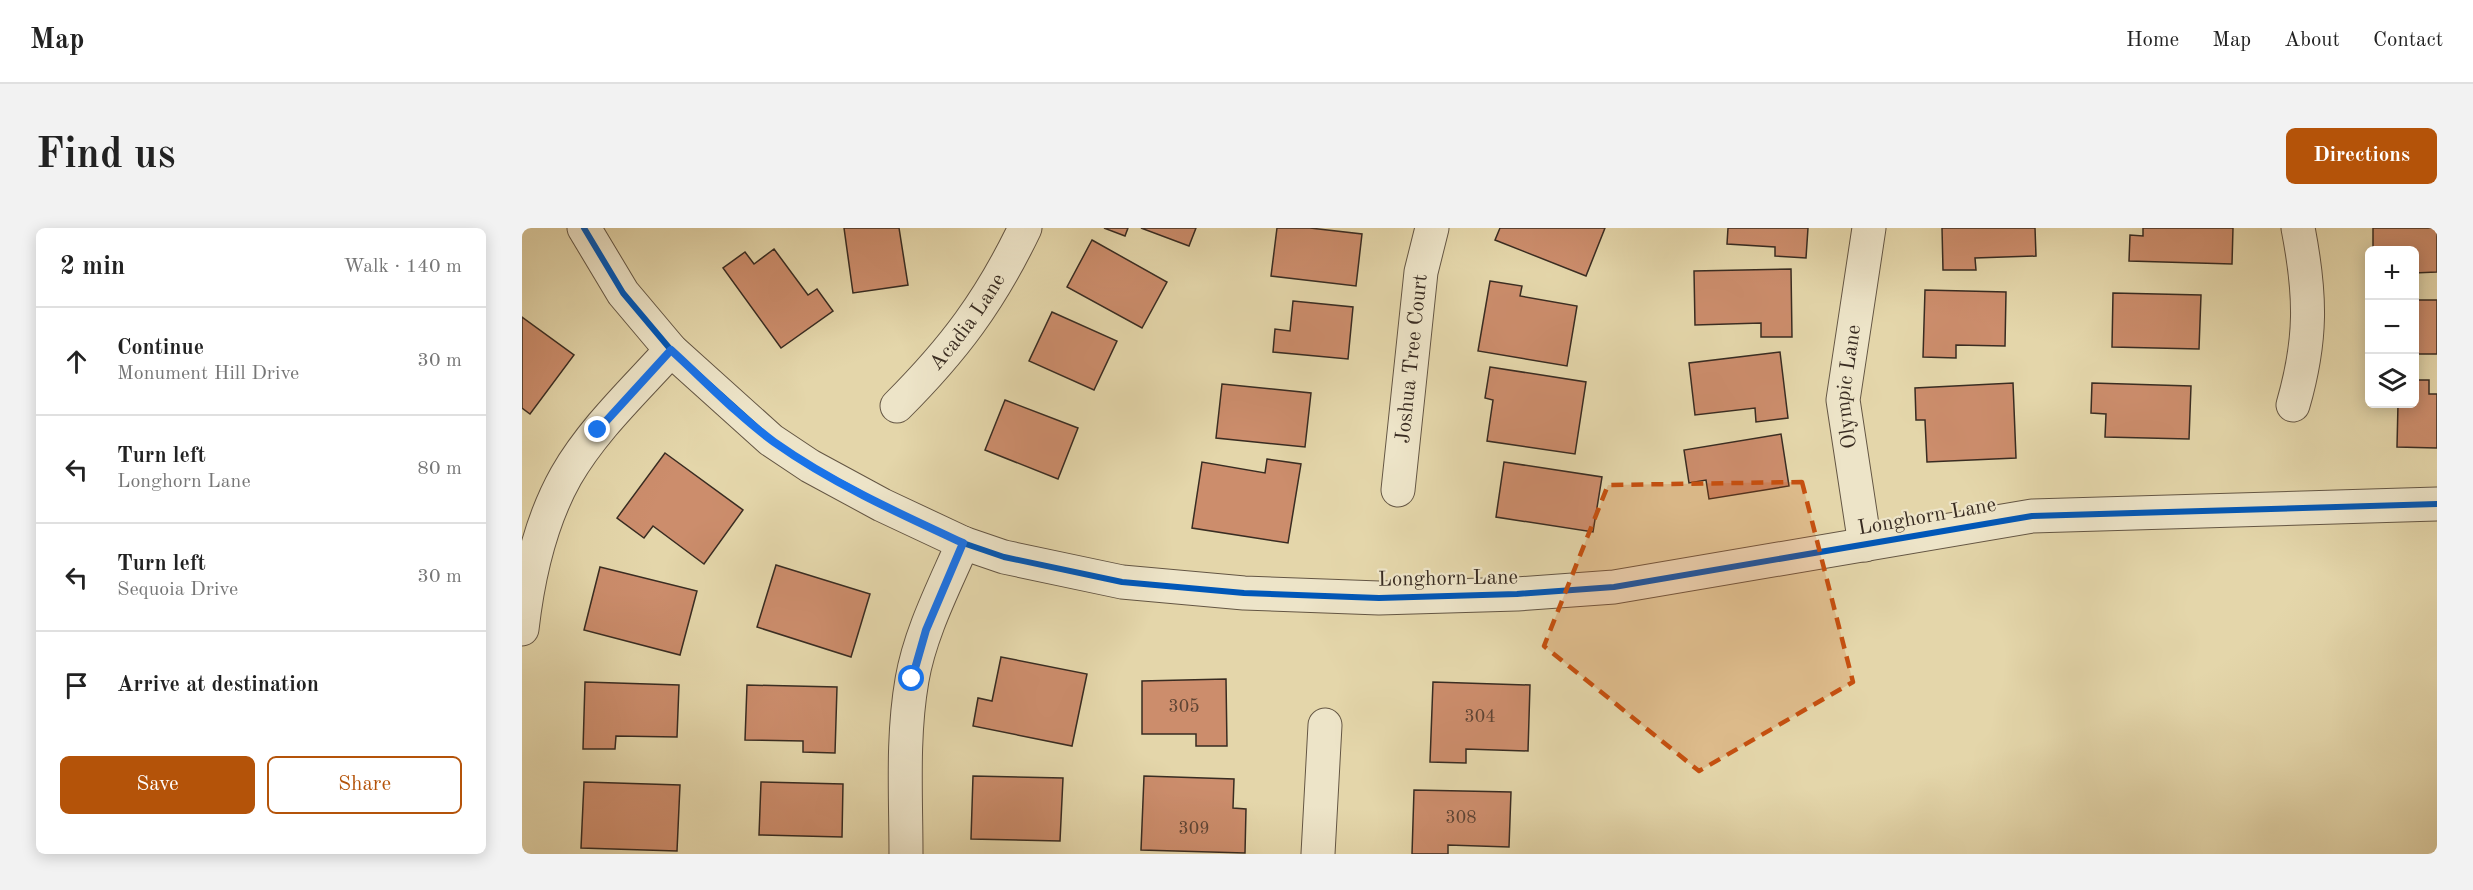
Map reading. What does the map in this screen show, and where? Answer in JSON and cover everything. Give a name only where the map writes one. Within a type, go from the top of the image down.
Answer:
[{"type":"street","name":"Longhorn Lane","points":[[584,228],[623,293],[671,350],[771,440],[810,466],[882,505],[963,543],[1004,557],[1122,582],[1244,593],[1379,598],[1517,594],[1614,587],[2031,516],[2437,504]]},
{"type":"street","name":"Acadia Lane","points":[[897,406],[932,371],[973,322],[1025,228]]},
{"type":"street","name":"Joshua Tree Court","points":[[1398,490],[1421,272],[1432,228]]},
{"type":"street","name":"Olympic Lane","points":[[1865,545],[1843,400],[1869,228]]},
{"type":"street","points":[[2293,405],[2305,364],[2309,315],[2306,271],[2298,228]]},
{"type":"street","points":[[522,629],[526,590],[544,525],[566,476],[598,430],[671,350]]},
{"type":"street","points":[[906,854],[907,728],[912,679],[926,630],[963,543]]},
{"type":"street","points":[[1318,854],[1325,726]]},
{"type":"highlighted area","points":[[1802,482],[1853,682],[1699,771],[1544,646],[1608,485]]},
{"type":"building","points":[[844,228],[899,228],[908,285],[853,293]]},
{"type":"building","points":[[1104,228],[1128,228],[1125,236]]},
{"type":"building","points":[[1141,228],[1196,228],[1189,246]]},
{"type":"building","points":[[1277,228],[1310,228],[1362,234],[1356,286],[1271,276]]},
{"type":"building","points":[[1500,228],[1605,228],[1586,276],[1495,240]]},
{"type":"building","points":[[1728,228],[1808,228],[1806,258],[1775,256],[1775,247],[1727,244]]},
{"type":"building","points":[[1942,228],[2035,228],[2036,256],[1975,258],[1976,270],[1943,270]]},
{"type":"building","points":[[2143,228],[2233,228],[2232,264],[2129,261],[2130,235],[2143,236]]},
{"type":"building","points":[[2373,228],[2437,228],[2437,272],[2419,273],[2419,246],[2373,246]]},
{"type":"building","points":[[1092,240],[1167,282],[1142,328],[1067,287]]},
{"type":"building","points":[[774,249],[808,295],[817,289],[833,311],[781,348],[723,268],[745,252],[754,264]]},
{"type":"building","points":[[1791,269],[1792,337],[1761,337],[1761,323],[1695,325],[1694,271]]},
{"type":"building","points":[[1490,281],[1522,286],[1520,296],[1577,306],[1567,366],[1478,351]]},
{"type":"building","points":[[1925,290],[2006,292],[2005,346],[1956,345],[1956,358],[1923,357]]},
{"type":"building","points":[[2113,293],[2201,295],[2199,349],[2112,347]]},
{"type":"building","points":[[2419,300],[2437,300],[2437,354],[2419,354]]},
{"type":"building","points":[[1293,301],[1353,307],[1348,359],[1273,352],[1275,329],[1290,331]]},
{"type":"building","points":[[1052,312],[1117,341],[1094,390],[1029,361]]},
{"type":"building","points":[[522,317],[574,355],[530,414],[522,408]]},
{"type":"building","points":[[1780,352],[1788,418],[1756,422],[1755,408],[1695,415],[1689,363]]},
{"type":"building","points":[[1490,367],[1586,382],[1575,454],[1487,441],[1493,400],[1485,398]]},
{"type":"building","points":[[2419,380],[2429,380],[2429,394],[2437,394],[2437,448],[2397,447],[2398,408],[2419,408]]},
{"type":"building","points":[[2013,383],[2016,458],[1927,462],[1925,420],[1916,420],[1915,388]]},
{"type":"building","points":[[2092,383],[2191,386],[2189,439],[2105,437],[2106,414],[2091,413]]},
{"type":"building","points":[[1222,384],[1311,393],[1305,447],[1216,438]]},
{"type":"building","points":[[1005,400],[1078,428],[1058,479],[985,450]]},
{"type":"building","points":[[1781,434],[1789,486],[1709,499],[1706,480],[1689,483],[1684,450]]},
{"type":"building","points":[[665,453],[743,510],[704,564],[653,526],[644,538],[617,518]]},
{"type":"building","points":[[1267,459],[1301,464],[1288,543],[1192,528],[1202,462],[1265,473]]},
{"type":"building","points":[[1504,462],[1602,477],[1593,532],[1496,517]]},
{"type":"building","points":[[776,565],[870,594],[851,657],[757,627]]},
{"type":"building","points":[[600,567],[697,591],[680,655],[584,630]]},
{"type":"building","points":[[1001,657],[1087,674],[1072,746],[973,726],[978,698],[992,701]]},
{"type":"building","points":[[1226,679],[1227,746],[1196,746],[1196,734],[1142,734],[1142,681]]},
{"type":"building","points":[[585,682],[679,685],[677,737],[616,736],[615,749],[583,749]]},
{"type":"building","points":[[1433,682],[1530,685],[1528,751],[1466,749],[1466,763],[1430,762]]},
{"type":"building","points":[[747,685],[837,687],[835,753],[803,752],[803,741],[745,740]]},
{"type":"building","points":[[973,776],[1063,778],[1060,841],[971,839]]},
{"type":"building","points":[[1144,776],[1234,779],[1233,808],[1246,809],[1245,853],[1141,850]]},
{"type":"building","points":[[584,782],[680,785],[677,851],[581,848]]},
{"type":"building","points":[[761,782],[843,784],[842,837],[759,835]]},
{"type":"building","points":[[1414,790],[1511,792],[1509,847],[1448,845],[1448,854],[1412,854]]},
{"type":"cycle path","points":[[584,228],[623,293],[671,350],[771,440],[810,466],[882,505],[963,543],[1004,557],[1122,582],[1244,593],[1379,598],[1517,594],[1614,587],[2032,516],[2437,504]]},
{"type":"route","points":[[598,430],[671,350],[771,440],[810,466],[882,505],[963,543],[926,630],[912,679]]}]
